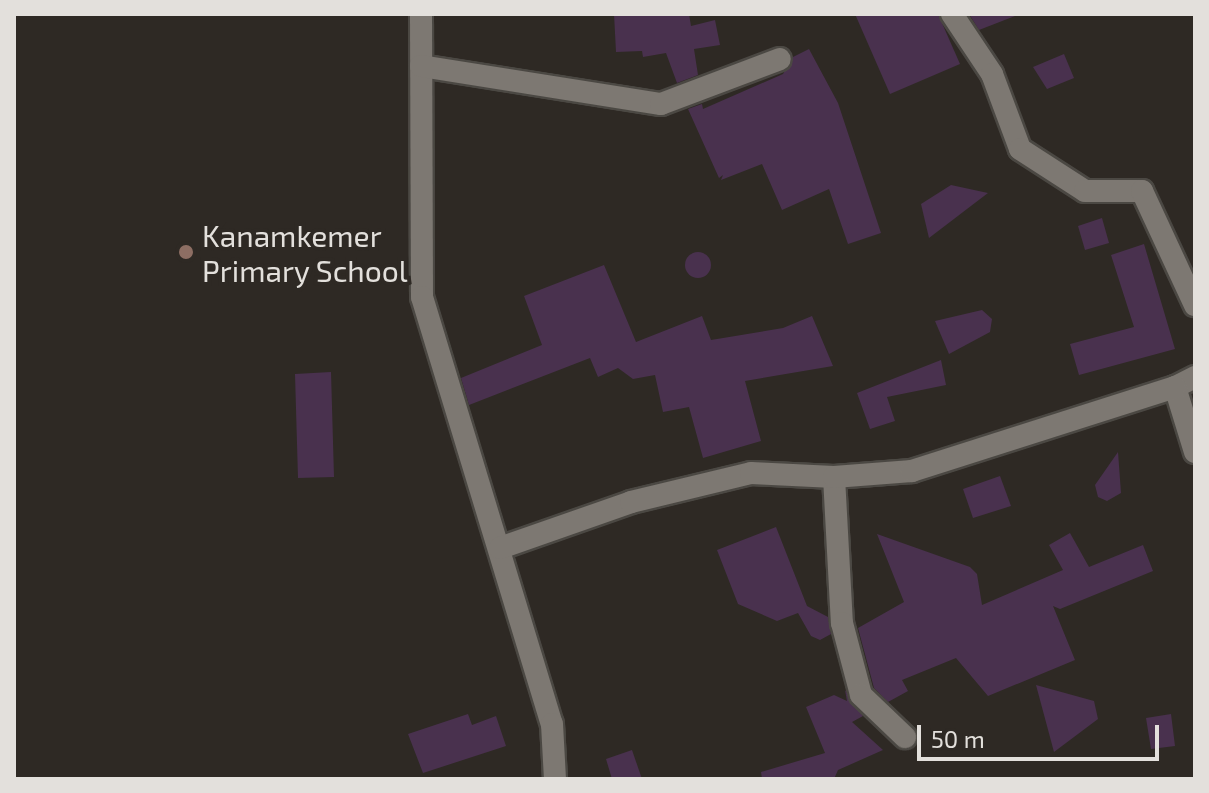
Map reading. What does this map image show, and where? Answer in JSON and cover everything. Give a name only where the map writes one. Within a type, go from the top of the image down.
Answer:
[{"type":"street","points":[[421,14],[422,297],[552,724],[555,779]]},
{"type":"street","points":[[952,14],[992,74],[1020,149],[1085,191],[1142,191],[1195,305]]},
{"type":"street","points":[[421,66],[661,104],[780,59]]},
{"type":"street","points":[[500,548],[631,502],[751,473],[834,477],[912,471],[1185,382],[1195,452]]},
{"type":"street","points":[[834,477],[842,623],[861,695],[905,737]]},
{"type":"building","points":[[614,14],[689,14],[691,26],[715,20],[720,45],[694,49],[698,75],[677,83],[666,53],[643,57],[642,51],[616,52]]},
{"type":"building","points":[[855,14],[938,14],[960,64],[890,94]]},
{"type":"building","points":[[969,14],[1015,14],[1015,16],[979,30]]},
{"type":"building","points":[[809,49],[838,103],[881,233],[848,244],[829,189],[782,210],[762,164],[721,180],[723,175],[719,178],[688,109],[702,104],[703,109],[783,74],[793,57]]},
{"type":"building","points":[[1064,54],[1074,78],[1047,89],[1033,67]]},
{"type":"building","points":[[951,185],[988,193],[929,238],[921,204]]},
{"type":"building","points":[[1102,218],[1109,243],[1085,250],[1078,226]]},
{"type":"building","points":[[1144,244],[1175,349],[1079,375],[1070,344],[1134,327],[1111,255]]},
{"type":"building","points":[[698,252],[707,256],[711,265],[707,274],[698,278],[689,274],[685,265],[689,256]]},
{"type":"building","points":[[604,265],[636,342],[702,316],[711,340],[783,328],[812,316],[833,366],[745,381],[761,441],[703,458],[689,407],[663,412],[655,375],[633,379],[618,368],[598,377],[590,358],[469,405],[461,378],[542,345],[524,296]]},
{"type":"building","points":[[982,310],[992,319],[990,332],[949,354],[935,321]]},
{"type":"building","points":[[941,360],[946,385],[887,397],[895,421],[870,429],[857,393]]},
{"type":"building","points":[[331,372],[334,477],[298,478],[295,374]]},
{"type":"building","points":[[1118,452],[1121,493],[1107,501],[1098,497],[1095,485]]},
{"type":"building","points":[[1000,476],[1011,506],[973,518],[963,489]]},
{"type":"building","points":[[776,527],[807,606],[828,617],[831,634],[820,640],[811,636],[798,613],[777,621],[738,604],[717,550]]},
{"type":"building","points":[[1070,533],[1089,567],[1143,545],[1153,571],[1060,609],[1053,606],[1075,660],[988,696],[956,658],[902,680],[908,691],[888,702],[874,688],[858,628],[904,602],[877,534],[970,567],[977,574],[982,605],[1063,570],[1049,545]]},
{"type":"building","points":[[1036,685],[1094,701],[1098,719],[1054,752]]},
{"type":"building","points":[[845,690],[863,716],[852,722],[883,750],[838,770],[834,779],[762,779],[761,772],[825,753],[806,707],[834,695],[847,701]]},
{"type":"building","points":[[468,714],[472,725],[496,716],[506,746],[423,773],[408,734]]},
{"type":"building","points":[[1171,714],[1175,746],[1151,749],[1146,718]]},
{"type":"building","points":[[632,750],[642,779],[612,779],[606,759]]},
{"type":"place","name":"Kanamkemer Primary School","points":[[186,252]]}]
